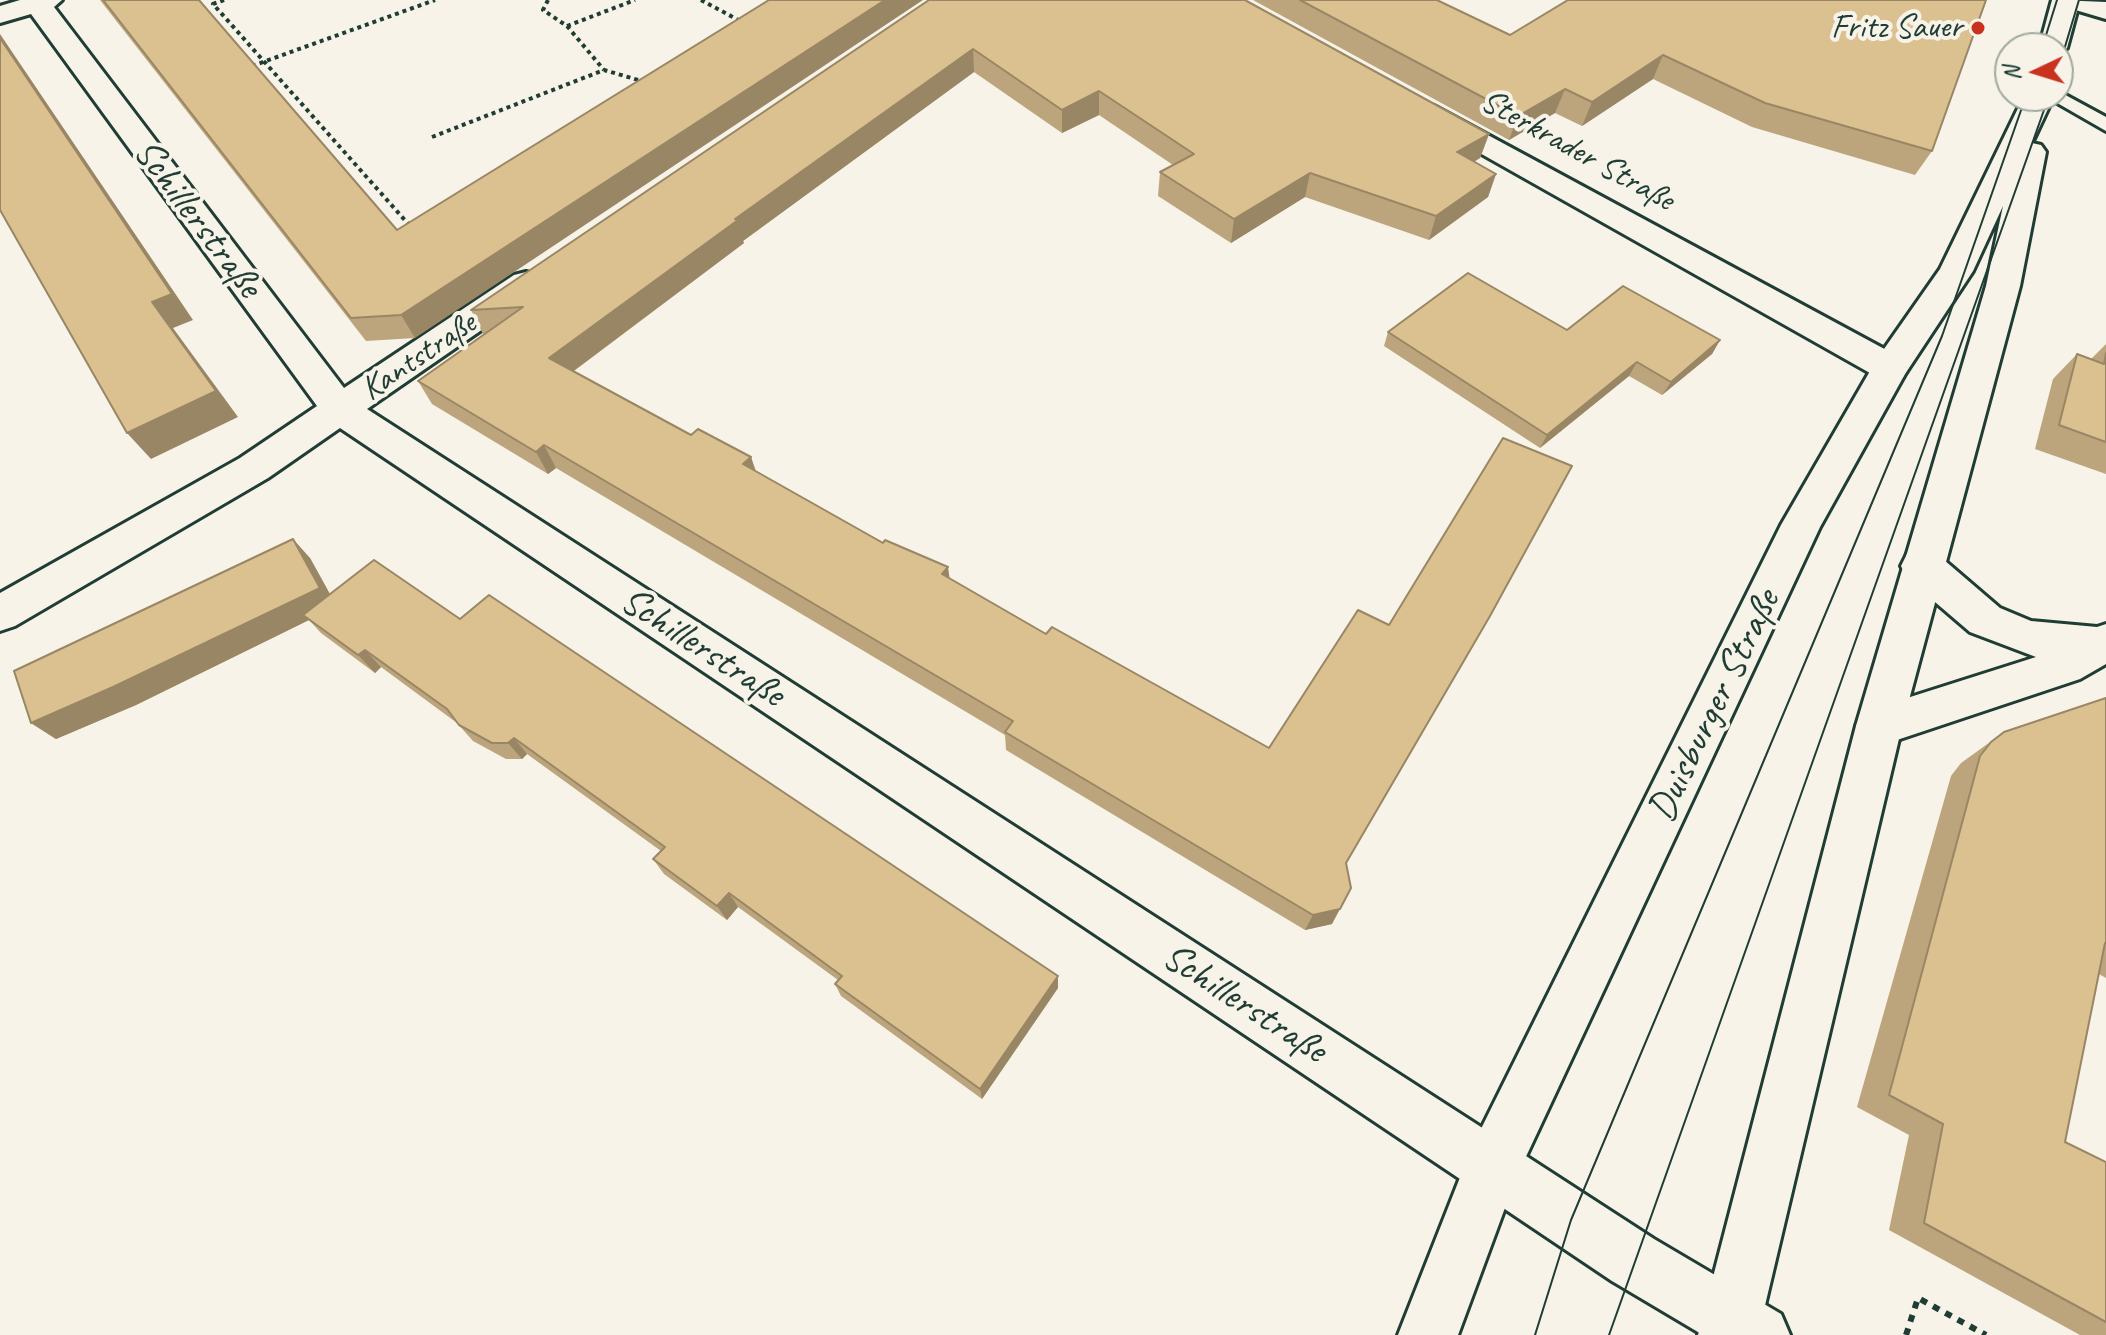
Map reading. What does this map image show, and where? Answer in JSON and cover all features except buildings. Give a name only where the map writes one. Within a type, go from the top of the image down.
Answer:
[{"type":"street","points":[[2057,32],[2066,0]]},
{"type":"street","points":[[2072,0],[2106,11]]},
{"type":"street","name":"Schillerstraße","points":[[30,5],[340,410],[1740,1330]]},
{"type":"street","name":"Sterkrader Straße","points":[[1407,100],[1890,368]]},
{"type":"street","name":"Duisburger Straße","points":[[1428,1335],[1492,1167],[1801,525],[1890,368],[1956,271],[2032,112]]},
{"type":"street","name":"Duisburger Straße","points":[[1740,1330],[1879,726],[2003,286],[2037,112]]},
{"type":"street","name":"Kantstraße","points":[[0,614],[254,468],[559,260]]},
{"type":"street","points":[[1922,566],[1985,620],[2028,638],[2102,644]]},
{"type":"street","points":[[1879,726],[2064,666],[2102,644]]},
{"type":"lane","points":[[2074,107],[2106,125]]},
{"type":"path","points":[[224,0],[213,4],[420,237]]},
{"type":"path","points":[[250,67],[435,0]]},
{"type":"path","points":[[548,0],[543,10],[567,26],[604,70],[646,82]]},
{"type":"path","points":[[567,26],[635,0]]},
{"type":"path","points":[[701,0],[754,27]]},
{"type":"path","points":[[432,137],[604,70]]},
{"type":"path","points":[[1906,1335],[1918,1298],[1986,1335]]},
{"type":"tram line","points":[[2047,32],[2057,0]]},
{"type":"tram line","points":[[2069,32],[2079,0]]},
{"type":"tram line","points":[[1535,1335],[1571,1220],[1942,336],[2020,112]]},
{"type":"tram line","points":[[1609,1335],[2043,112]]},
{"type":"place","name":"Fritz Sauer","points":[[1978,28]]}]
